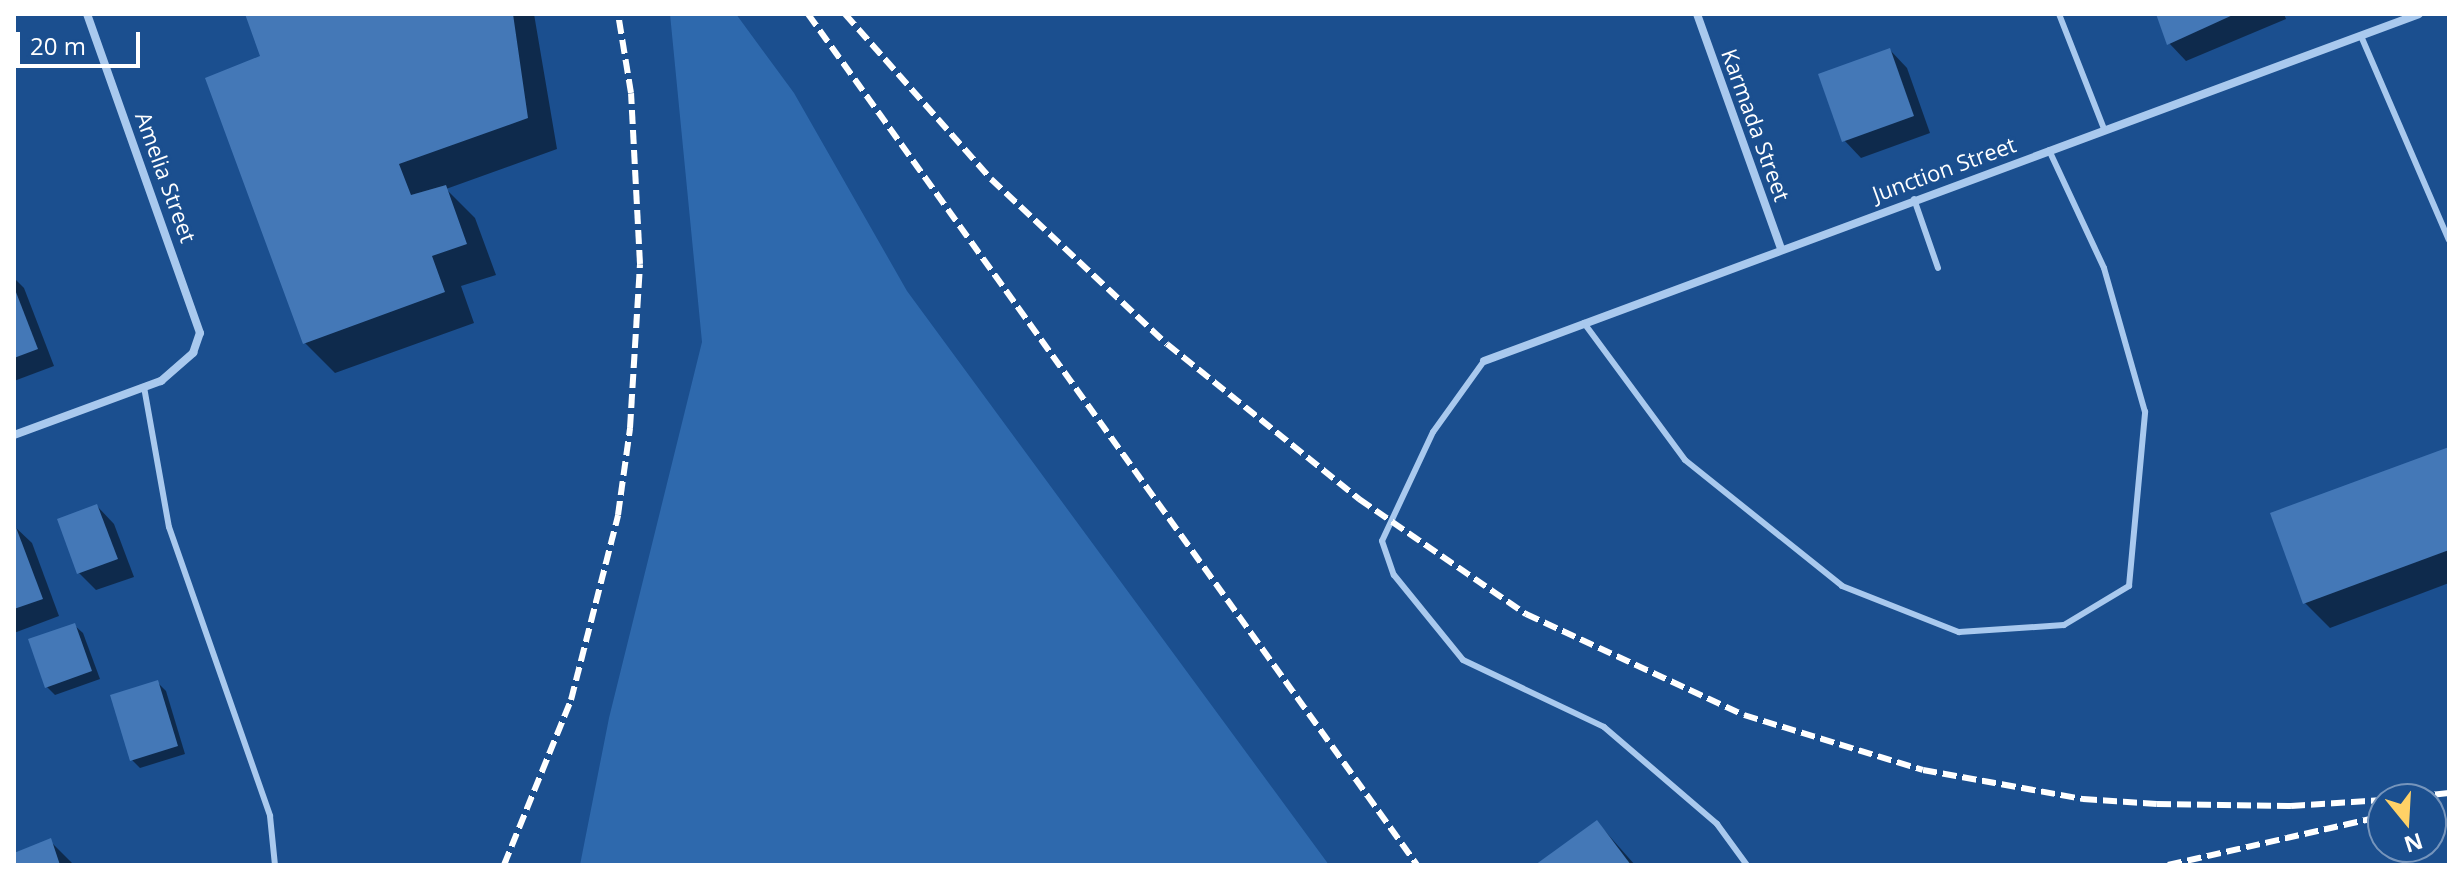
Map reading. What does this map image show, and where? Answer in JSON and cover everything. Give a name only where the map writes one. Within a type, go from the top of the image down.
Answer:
[{"type":"street","name":"Amelia Street","points":[[87,14],[197,314],[200,333],[193,353],[178,371],[144,387]]},
{"type":"street","name":"Karmada Street","points":[[1697,14],[1781,248]]},
{"type":"street","points":[[2387,14],[2390,24]]},
{"type":"street","name":"Junction Street","points":[[1484,361],[1781,248],[2419,14]]},
{"type":"street","points":[[14,435],[144,387]]},
{"type":"lane","points":[[2059,14],[2104,129]]},
{"type":"lane","points":[[2361,36],[2449,240]]},
{"type":"lane","points":[[1584,323],[1685,460],[1842,586],[1959,632],[2064,625],[2129,586],[2145,412],[2104,268],[2049,150]]},
{"type":"lane","points":[[1914,199],[1938,268]]},
{"type":"lane","points":[[1484,361],[1433,432],[1382,541],[1394,575],[1463,660],[1604,727],[1717,824],[1747,865]]},
{"type":"lane","points":[[144,387],[169,527],[270,816],[275,865]]},
{"type":"shaded area","points":[[670,14],[736,14],[794,93],[907,291],[1329,865],[580,865],[609,718],[702,342]]},
{"type":"building","points":[[245,14],[513,14],[528,118],[399,164],[411,195],[446,185],[467,244],[432,256],[445,292],[303,344],[205,78],[260,56]]},
{"type":"building","points":[[2156,14],[2235,14],[2167,45]]},
{"type":"building","points":[[1890,48],[1914,116],[1842,142],[1818,74]]},
{"type":"building","points":[[14,287],[38,349],[14,358]]},
{"type":"building","points":[[2449,447],[2449,550],[2303,604],[2270,513]]},
{"type":"building","points":[[97,504],[118,559],[77,574],[57,519]]},
{"type":"building","points":[[14,522],[43,599],[14,609]]},
{"type":"building","points":[[75,623],[92,671],[45,688],[28,639]]},
{"type":"building","points":[[158,680],[178,746],[130,761],[110,695]]},
{"type":"building","points":[[1597,820],[1631,865],[1535,865]]},
{"type":"building","points":[[51,838],[60,865],[14,865],[14,853]]},
{"type":"railway","points":[[504,865],[571,700],[618,515],[630,428],[640,264],[631,93],[618,14]]},
{"type":"railway","points":[[808,14],[1417,865]]},
{"type":"railway","points":[[845,14],[991,179],[1167,344],[1359,499],[1526,614],[1744,715],[1923,770],[2083,799],[2157,804],[2291,806],[2367,801]]},
{"type":"railway","points":[[2168,865],[2367,820]]}]
